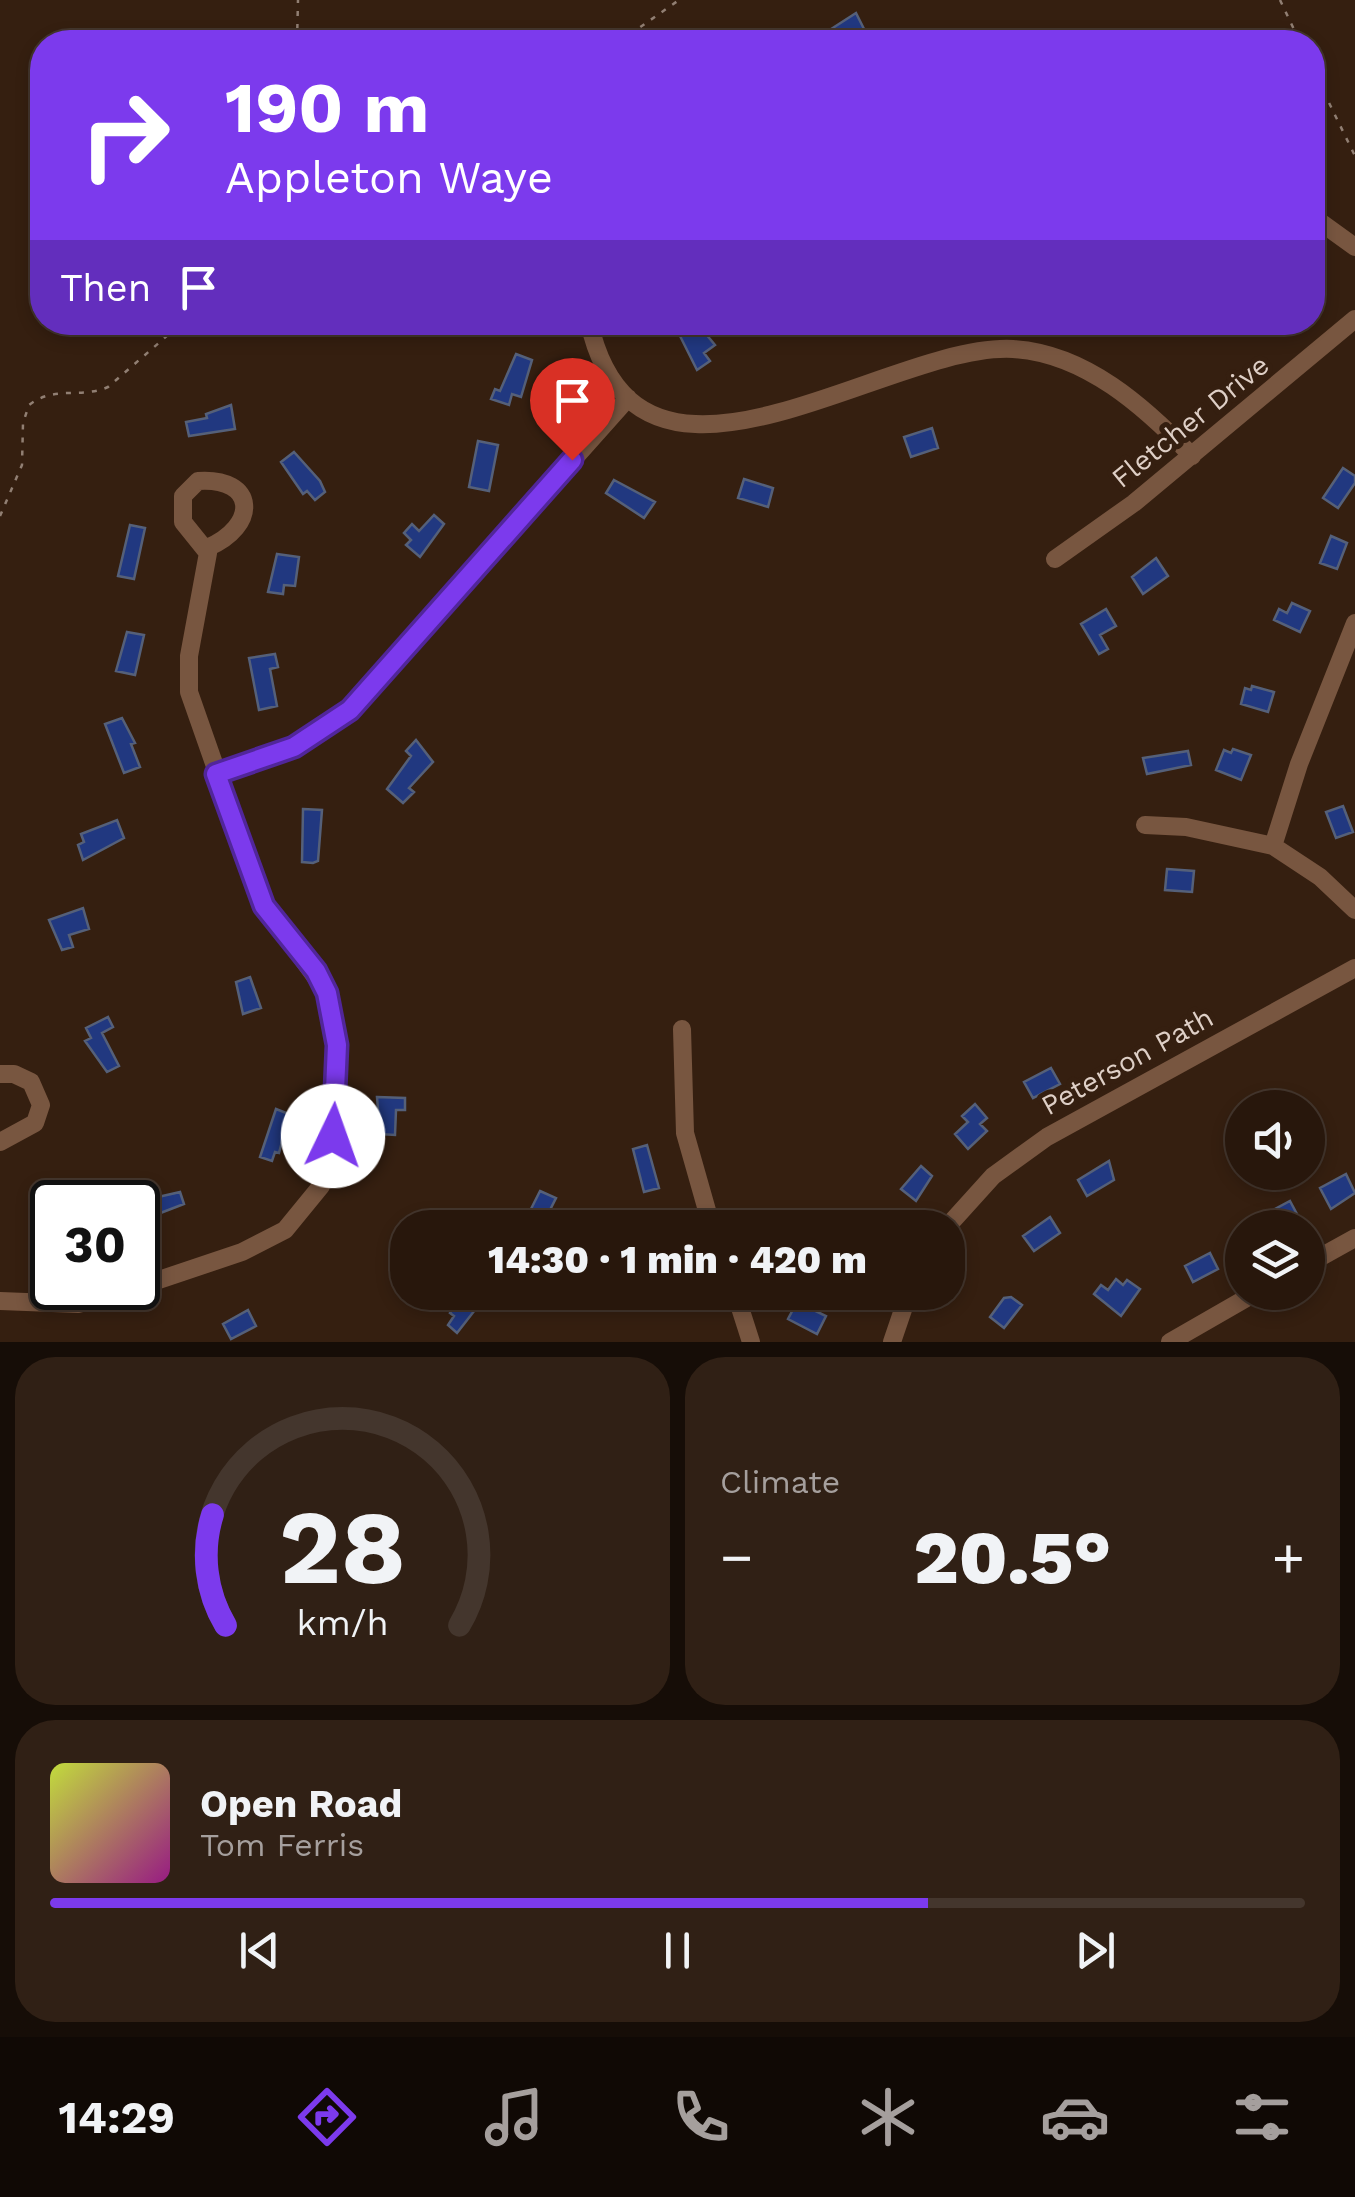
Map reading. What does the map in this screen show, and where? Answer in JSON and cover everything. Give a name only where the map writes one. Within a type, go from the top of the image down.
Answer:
[{"type":"street","points":[[1325,225],[1355,247]]},
{"type":"street","name":"Fletcher Drive","points":[[1055,559],[1192,456],[1355,318]]},
{"type":"street","points":[[594,335],[605,365],[628,398],[678,422],[735,424],[764,419],[923,364],[968,352],[1012,348],[1051,356],[1108,382],[1192,456]]},
{"type":"street","points":[[216,774],[294,747],[350,710],[628,398]]},
{"type":"street","points":[[160,1279],[242,1252],[285,1230],[311,1202],[330,1156],[337,1045],[327,993],[316,971],[264,906],[192,707],[188,676],[203,600],[206,548]]},
{"type":"street","points":[[1273,846],[1355,624]]},
{"type":"street","points":[[1146,825],[1186,827],[1273,846],[1320,876],[1355,910]]},
{"type":"street","name":"Peterson Path","points":[[962,1210],[993,1176],[1046,1136],[1355,968]]},
{"type":"street","points":[[682,1029],[685,1132],[707,1210]]},
{"type":"street","points":[[0,1074],[14,1074],[32,1082],[41,1105],[35,1123],[0,1142]]},
{"type":"street","points":[[1325,1255],[1355,1238]]},
{"type":"street","points":[[0,1301],[30,1302]]},
{"type":"street","points":[[740,1310],[751,1342]]},
{"type":"street","points":[[892,1342],[904,1310]]},
{"type":"street","points":[[1170,1342],[1226,1310]]},
{"type":"path","points":[[297,30],[298,0]]},
{"type":"path","points":[[636,30],[680,0]]},
{"type":"path","points":[[1280,0],[1294,30]]},
{"type":"path","points":[[1325,95],[1355,156]]},
{"type":"path","points":[[0,516],[22,465],[29,405],[52,393],[98,392],[108,387],[168,335]]},
{"type":"building","points":[[856,13],[864,30],[830,30]]},
{"type":"building","points":[[680,335],[707,335],[715,345],[704,353],[710,361],[697,370]]},
{"type":"building","points":[[516,354],[532,360],[521,397],[512,394],[509,405],[491,399],[495,389],[500,391]]},
{"type":"building","points":[[231,405],[235,429],[189,436],[186,422],[207,418],[206,414]]},
{"type":"building","points":[[932,428],[938,448],[911,457],[904,437]]},
{"type":"building","points":[[478,441],[498,445],[489,491],[469,487]]},
{"type":"building","points":[[294,452],[325,492],[315,500],[307,491],[303,494],[281,462]]},
{"type":"building","points":[[1343,468],[1355,476],[1355,483],[1338,508],[1323,498]]},
{"type":"building","points":[[744,479],[773,488],[768,507],[738,498]]},
{"type":"building","points":[[614,480],[655,502],[644,518],[606,493]]},
{"type":"building","points":[[434,515],[444,524],[420,557],[406,545],[411,540],[404,533],[412,524],[419,531]]},
{"type":"building","points":[[130,525],[145,528],[134,579],[118,576]]},
{"type":"building","points":[[1331,536],[1347,543],[1337,569],[1320,563]]},
{"type":"building","points":[[277,554],[299,557],[295,586],[284,585],[283,594],[268,592]]},
{"type":"building","points":[[1156,558],[1168,576],[1143,594],[1132,577]]},
{"type":"building","points":[[1292,603],[1310,611],[1300,632],[1274,620],[1279,609],[1287,613]]},
{"type":"building","points":[[1106,609],[1116,626],[1100,635],[1108,649],[1099,654],[1081,624]]},
{"type":"building","points":[[127,632],[144,635],[135,675],[116,671]]},
{"type":"building","points":[[275,654],[278,667],[270,669],[277,706],[259,710],[249,658]]},
{"type":"building","points":[[1252,686],[1274,692],[1268,712],[1241,704],[1245,688],[1251,690]]},
{"type":"building","points":[[122,718],[135,743],[131,744],[140,767],[124,773],[105,724]]},
{"type":"building","points":[[416,740],[433,762],[409,788],[414,792],[403,803],[387,789],[411,756],[406,751]]},
{"type":"building","points":[[1233,749],[1251,755],[1241,780],[1216,770],[1224,750],[1231,753]]},
{"type":"building","points":[[1188,751],[1191,765],[1147,774],[1143,758]]},
{"type":"building","points":[[1343,806],[1353,832],[1336,838],[1326,812]]},
{"type":"building","points":[[303,809],[322,810],[318,861],[313,863],[302,862]]},
{"type":"building","points":[[117,820],[124,838],[83,860],[78,845],[84,842],[81,834]]},
{"type":"building","points":[[1167,869],[1194,871],[1192,892],[1165,890]]},
{"type":"building","points":[[83,908],[89,929],[69,935],[73,947],[62,950],[49,920]]},
{"type":"building","points":[[250,977],[261,1008],[243,1014],[236,982]]},
{"type":"building","points":[[108,1017],[113,1027],[102,1033],[119,1066],[107,1072],[85,1041],[91,1038],[86,1028]]},
{"type":"building","points":[[1051,1068],[1060,1084],[1033,1098],[1024,1082]]},
{"type":"building","points":[[377,1097],[405,1098],[405,1110],[396,1110],[395,1135],[380,1134]]},
{"type":"building","points":[[975,1104],[987,1118],[980,1124],[987,1131],[968,1149],[955,1134],[968,1122],[962,1116]]},
{"type":"building","points":[[276,1109],[289,1114],[279,1153],[275,1152],[272,1161],[260,1157]]},
{"type":"building","points":[[647,1145],[659,1188],[644,1192],[633,1149]]},
{"type":"building","points":[[1109,1161],[1114,1180],[1087,1196],[1078,1180]]},
{"type":"building","points":[[921,1166],[932,1176],[916,1201],[901,1189]]},
{"type":"building","points":[[1346,1174],[1355,1193],[1331,1209],[1321,1190],[1325,1190],[1325,1185]]},
{"type":"building","points":[[540,1191],[556,1198],[550,1210],[530,1210]]},
{"type":"building","points":[[180,1192],[184,1204],[160,1213],[160,1197]]},
{"type":"building","points":[[1290,1201],[1295,1210],[1273,1210]]},
{"type":"building","points":[[1050,1217],[1060,1233],[1034,1251],[1023,1236]]},
{"type":"building","points":[[1210,1253],[1218,1269],[1193,1282],[1185,1266]]},
{"type":"building","points":[[1116,1279],[1123,1285],[1127,1280],[1140,1289],[1121,1316],[1094,1294],[1101,1285],[1108,1290]]},
{"type":"building","points":[[1011,1297],[1022,1305],[1004,1328],[990,1317],[1004,1298]]},
{"type":"building","points":[[248,1310],[256,1326],[231,1339],[223,1324]]},
{"type":"building","points":[[475,1310],[457,1333],[448,1325],[454,1316],[450,1313]]},
{"type":"building","points":[[793,1310],[814,1310],[826,1316],[817,1334],[788,1319]]},
{"type":"route","points":[[333,1136],[337,1045],[327,993],[316,971],[279,930],[264,906],[216,774],[246,767],[294,747],[350,710],[572,460]]}]
